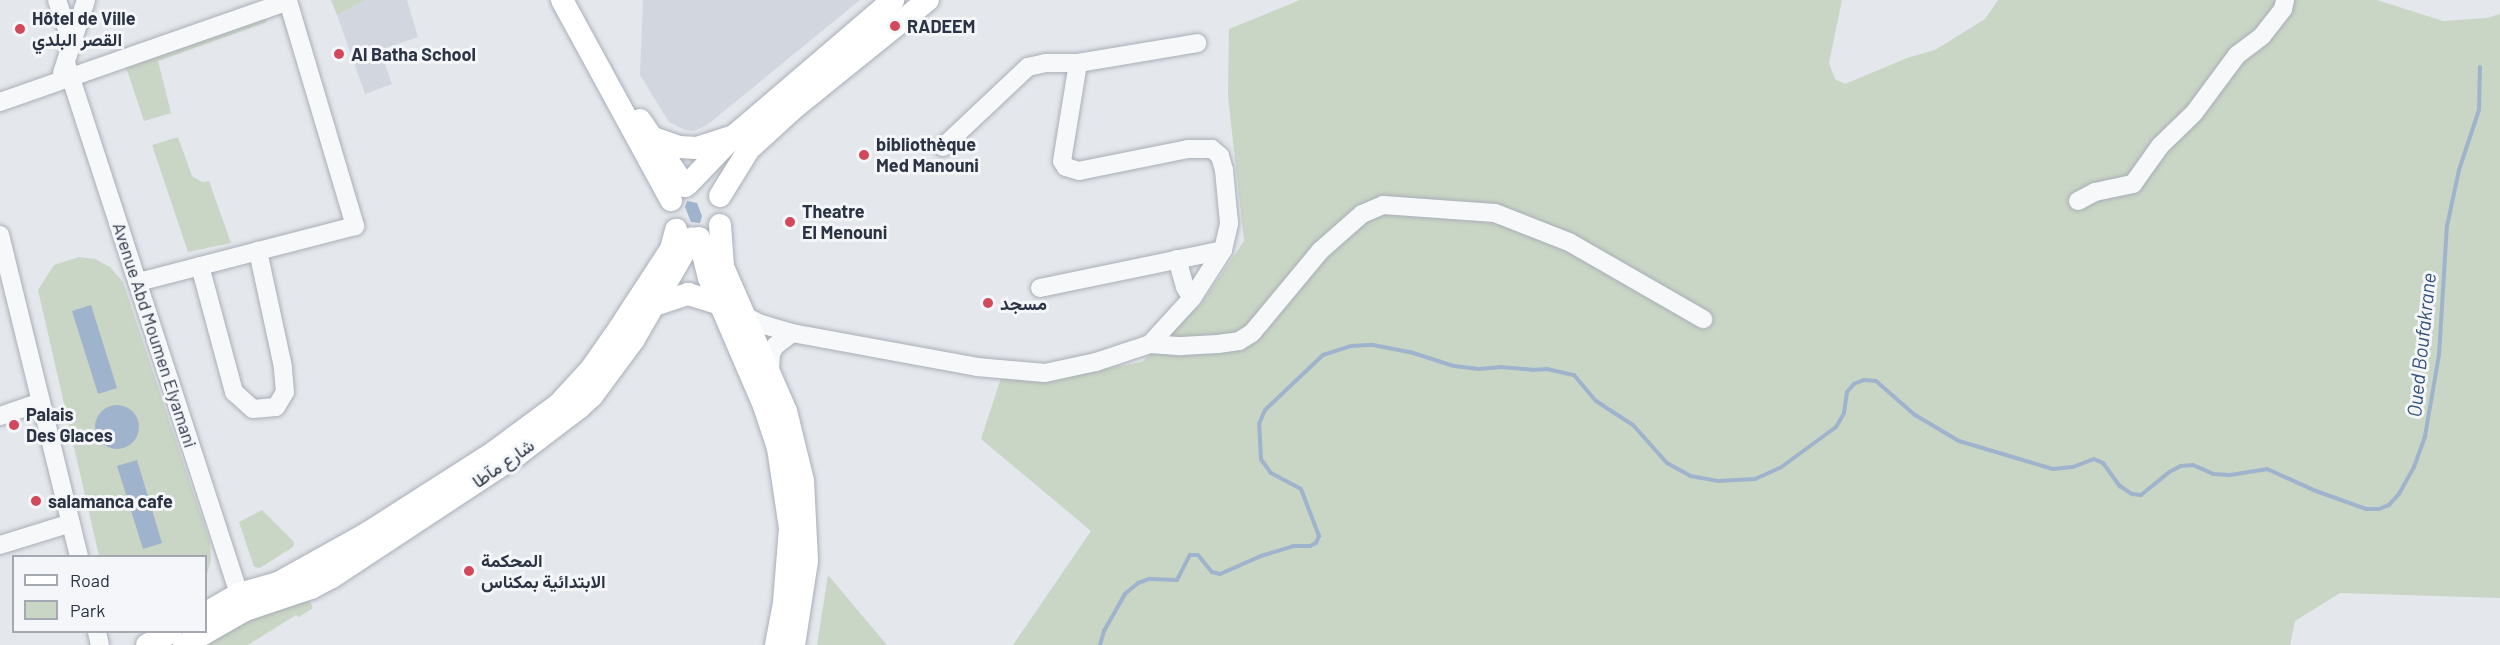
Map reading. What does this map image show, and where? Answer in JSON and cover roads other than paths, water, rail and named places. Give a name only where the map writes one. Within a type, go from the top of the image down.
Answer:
[{"type":"main road","points":[[562,0],[681,190]]},
{"type":"main road","points":[[576,0],[618,81],[681,190]]},
{"type":"main road","points":[[776,645],[789,566],[790,528],[778,448],[764,406],[709,278],[689,236],[669,216],[681,190],[735,135],[893,0]]},
{"type":"main road","points":[[720,196],[749,149],[795,108],[928,0]]},
{"type":"main road","points":[[653,138],[679,147],[697,148],[735,135]]},
{"type":"main road","points":[[681,190],[705,184],[720,196],[724,211],[720,225],[723,267],[786,411],[796,446],[806,517],[807,561],[794,645]]},
{"type":"main road","points":[[207,628],[242,602],[366,534],[494,452],[559,404],[591,369],[671,249],[689,236],[707,236],[720,225]]},
{"type":"main road","name":"شارع مآطا","points":[[242,602],[311,588],[332,577],[517,455],[592,396],[634,339],[689,236]]},
{"type":"main road","points":[[654,304],[688,294],[721,304]]},
{"type":"main road","points":[[207,613],[242,602]]},
{"type":"main road","points":[[147,645],[169,633]]},
{"type":"main road","points":[[184,645],[200,633]]},
{"type":"street","points":[[57,0],[72,44]]},
{"type":"street","points":[[65,73],[86,0]]},
{"type":"street","points":[[2078,201],[2095,192],[2133,184],[2160,146],[2194,113],[2237,55],[2262,36],[2283,9],[2285,0]]},
{"type":"street","points":[[0,102],[65,73],[288,1],[355,226],[138,282]]},
{"type":"street","points":[[943,147],[1028,67],[1045,63],[1078,63],[1197,43]]},
{"type":"street","points":[[1078,63],[1062,161],[1066,166],[1079,171],[1188,149],[1212,149],[1220,156],[1224,170],[1229,223],[1223,250],[1192,298],[1150,344]]},
{"type":"street","name":"Avenue Abd Moumen Elyamani","points":[[65,73],[138,282],[242,602]]},
{"type":"street","points":[[743,315],[761,324],[792,333],[977,367],[1045,373],[1105,359],[1150,344],[1181,346],[1239,341],[1252,333],[1320,251],[1362,214],[1383,205],[1495,213],[1569,242],[1703,319]]},
{"type":"street","points":[[0,235],[79,555]]},
{"type":"street","points":[[1040,288],[1223,250]]},
{"type":"street","points":[[200,266],[234,392],[253,409],[276,407],[285,392],[283,367],[258,251]]},
{"type":"street","points":[[1177,259],[1185,287],[1192,298]]},
{"type":"street","points":[[770,372],[771,354],[775,346],[792,333]]},
{"type":"street","points":[[0,416],[41,402]]},
{"type":"street","points":[[0,545],[71,523]]},
{"type":"water","points":[[687,201],[697,203],[702,216],[700,223],[691,222],[685,207]]},
{"type":"water","points":[[91,305],[117,388],[98,394],[72,311]]},
{"type":"water","points":[[117,405],[132,412],[139,427],[132,442],[117,449],[102,442],[95,427],[102,412]]},
{"type":"water","points":[[137,460],[162,543],[143,549],[117,466]]},
{"type":"waterway","name":"Oued Boufakrane","points":[[1100,645],[1104,631],[1125,594],[1138,583],[1149,579],[1177,580],[1190,555],[1198,555],[1212,572],[1220,574],[1261,556],[1293,546],[1310,546],[1316,543],[1319,536],[1301,489],[1271,473],[1261,459],[1259,424],[1265,410],[1323,355],[1351,346],[1373,345],[1410,352],[1454,366],[1479,369],[1501,367],[1547,369],[1574,375],[1596,401],[1633,425],[1667,463],[1690,476],[1718,481],[1755,479],[1780,468],[1836,427],[1844,413],[1847,392],[1854,384],[1864,380],[1876,381],[1915,415],[1959,441],[2053,469],[2073,467],[2094,459],[2103,463],[2120,486],[2132,494],[2141,495],[2169,472],[2181,466],[2193,465],[2213,474],[2230,475],[2267,469],[2316,491],[2366,509],[2379,509],[2389,505],[2399,494],[2414,467],[2425,436],[2439,355],[2447,226],[2459,170],[2479,110],[2480,67]]},
{"type":"place","name":"RADEEM","points":[[895,26]]},
{"type":"place","name":"Hôtel de Ville القصر البلدي","points":[[20,29]]},
{"type":"place","name":"Al Batha School","points":[[339,54]]},
{"type":"place","name":"bibliothèque Med Manouni","points":[[864,155]]},
{"type":"place","name":"Theatre El Menouni","points":[[790,222]]},
{"type":"place","name":"مسجد","points":[[988,303]]},
{"type":"place","name":"Palais Des Glaces","points":[[14,425]]},
{"type":"place","name":"salamanca cafe","points":[[36,501]]},
{"type":"place","name":"المحكمة الابتدائية بمكناس","points":[[469,571]]}]
